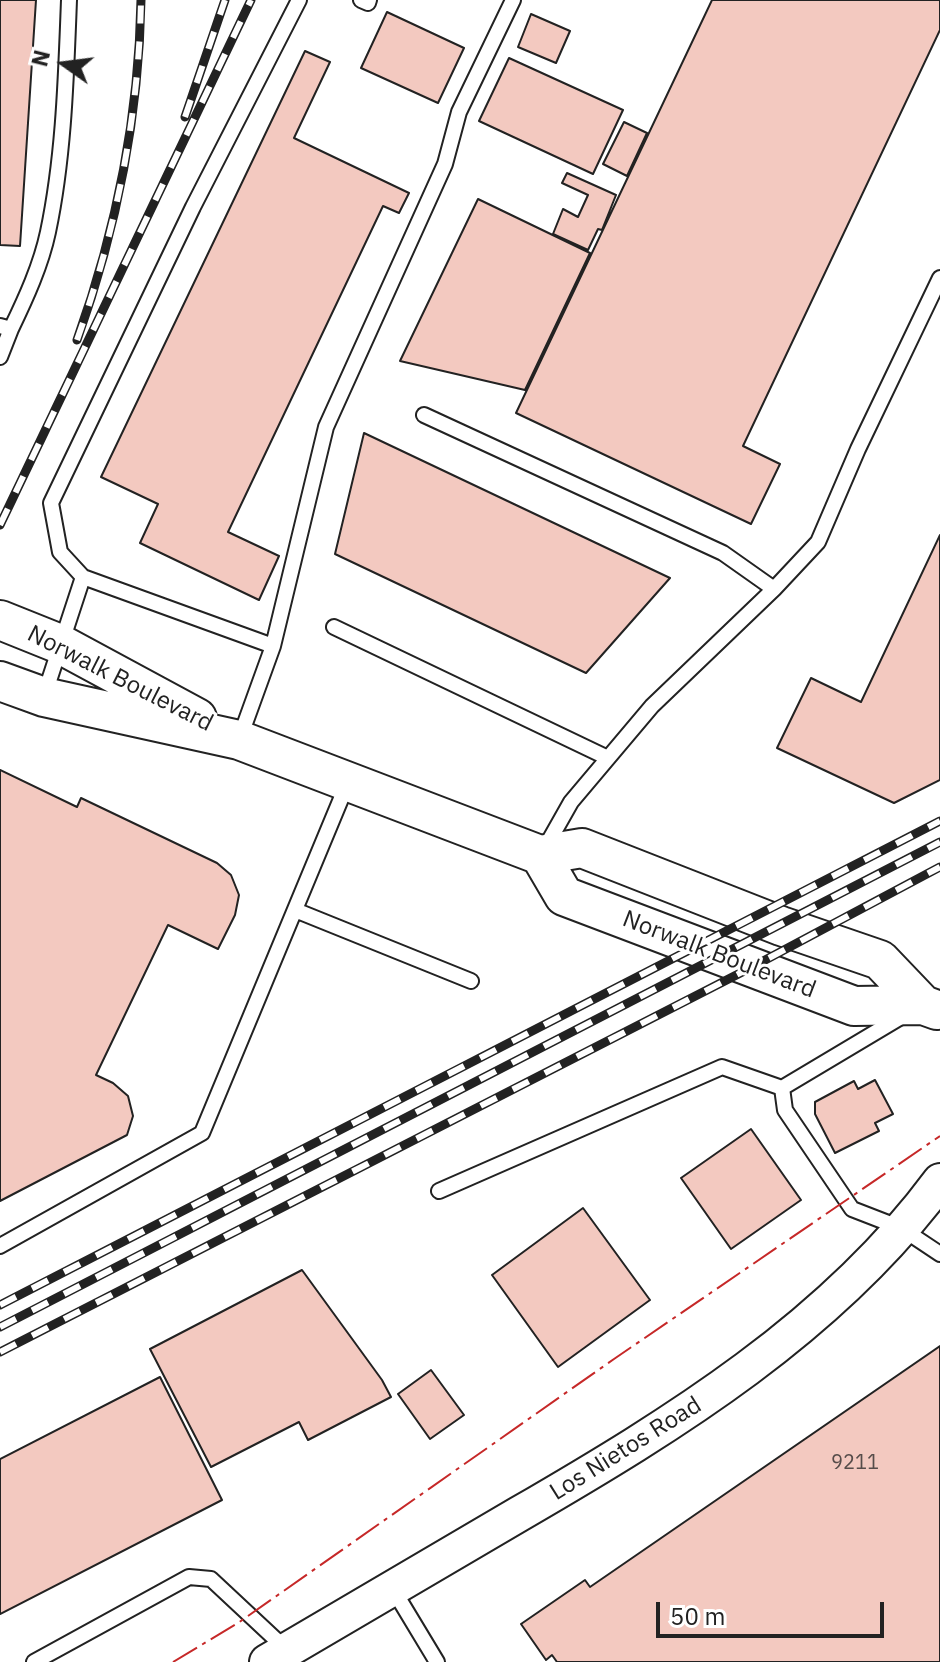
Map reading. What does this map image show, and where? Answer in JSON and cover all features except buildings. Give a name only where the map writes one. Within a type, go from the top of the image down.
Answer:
[{"type":"main road","name":"Norwalk Boulevard","points":[[0,620],[60,644],[239,740],[540,855],[582,848],[781,926],[880,960],[931,1008]]},
{"type":"main road","name":"Norwalk Boulevard","points":[[0,681],[44,697],[239,740]]},
{"type":"main road","name":"Norwalk Boulevard","points":[[540,855],[564,896],[854,1006],[931,1008]]},
{"type":"street","name":"Los Nietos Road","points":[[283,1658],[392,1589],[618,1457],[718,1392],[860,1274],[940,1181]]},
{"type":"lane","points":[[0,357],[6,327],[29,291],[48,233],[64,114],[69,0]]},
{"type":"lane","points":[[273,646],[83,577],[60,552],[51,503],[193,207],[299,0]]},
{"type":"lane","points":[[361,0],[368,3],[369,0]]},
{"type":"lane","points":[[239,740],[273,646],[326,427],[445,164],[459,112],[513,0]]},
{"type":"lane","points":[[540,855],[571,802],[652,706],[774,589],[818,542],[858,449],[940,278]]},
{"type":"lane","points":[[424,415],[723,553],[774,589]]},
{"type":"lane","points":[[44,697],[83,577]]},
{"type":"lane","points":[[334,627],[608,758]]},
{"type":"lane","points":[[0,1246],[202,1133],[349,781]]},
{"type":"lane","points":[[295,910],[471,981]]},
{"type":"lane","points":[[439,1191],[722,1067],[782,1088],[931,1008]]},
{"type":"lane","points":[[782,1088],[785,1110],[852,1209],[901,1228],[940,1254]]},
{"type":"lane","points":[[34,1662],[189,1577],[198,1576],[211,1579],[283,1658]]},
{"type":"lane","points":[[392,1589],[437,1662]]},
{"type":"railway","points":[[77,340],[103,257],[123,173],[136,87],[141,0]]},
{"type":"railway","points":[[185,117],[225,0]]},
{"type":"railway","points":[[0,525],[251,0]]},
{"type":"railway","points":[[0,1305],[940,821]]},
{"type":"railway","points":[[0,1327],[940,842]]},
{"type":"railway","points":[[0,1352],[752,967],[940,867]]},
{"type":"power","points":[[173,1662],[238,1623],[614,1359],[940,1136]]}]
